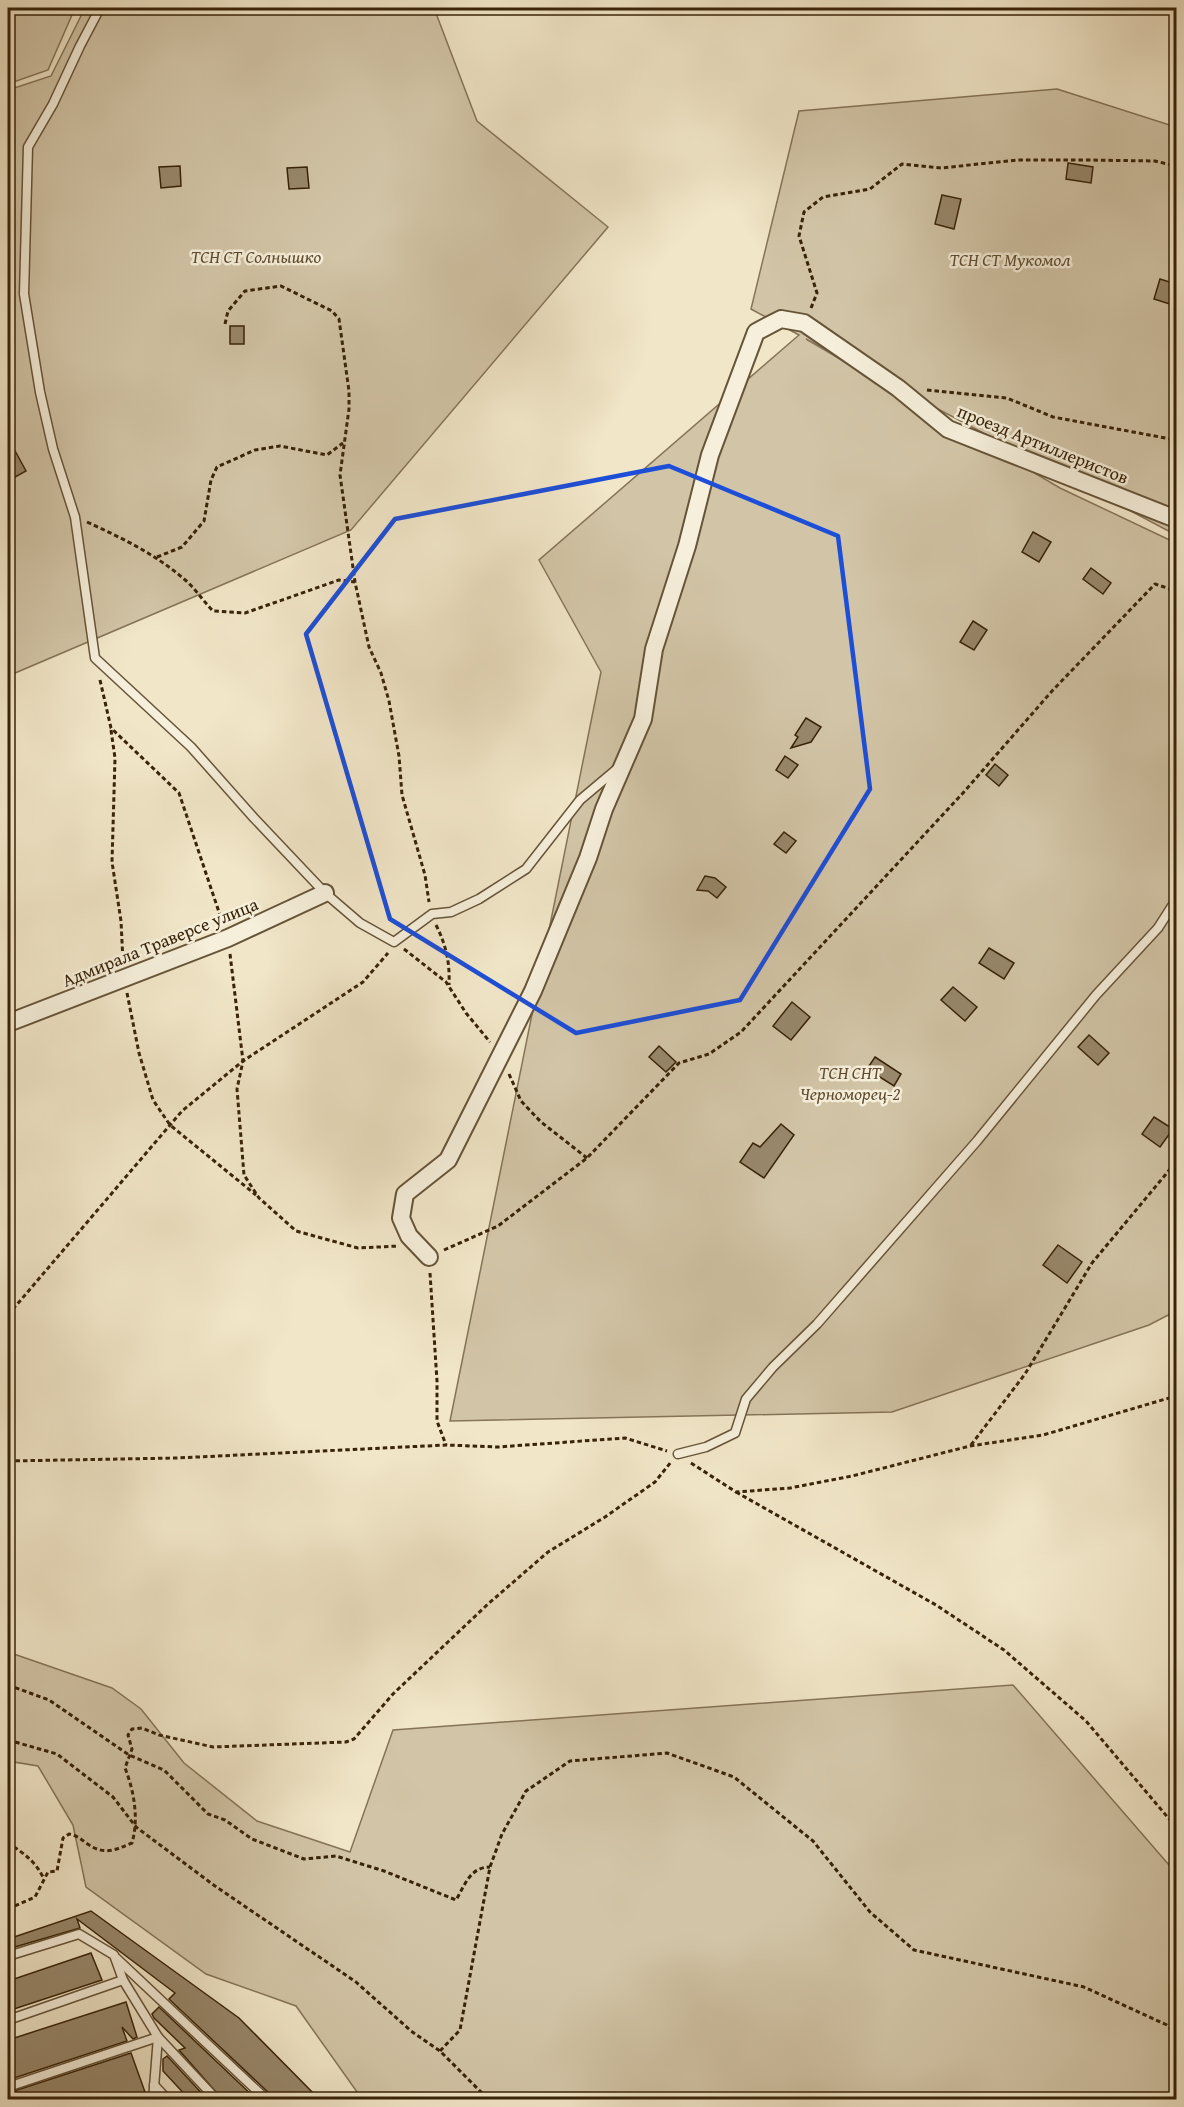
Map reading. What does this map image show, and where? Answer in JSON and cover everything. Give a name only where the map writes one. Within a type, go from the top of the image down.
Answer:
[{"type":"street","name":"проезд Артиллеристов","points":[[626,761],[643,719],[654,649],[687,546],[710,455],[756,332],[782,319],[804,323],[898,388],[948,429],[1176,519]]},
{"type":"street","points":[[429,1257],[409,1236],[401,1218],[405,1194],[448,1160],[533,991],[588,858],[604,809],[626,761]]},
{"type":"street","name":"Адмирала Траверсе улица","points":[[8,1023],[228,938],[325,893]]},
{"type":"lane","points":[[100,8],[53,104],[28,147],[24,294],[40,392],[53,449],[75,517],[95,658],[191,747],[325,893],[360,923],[394,942],[431,915],[451,912],[479,899],[526,868],[580,800],[626,761]]},
{"type":"lane","points":[[678,1454],[706,1447],[735,1433],[746,1399],[766,1375],[817,1324],[977,1142],[1096,995],[1158,928],[1176,900]]},
{"type":"lane","points":[[8,1956],[79,1934],[114,1955],[267,2100]]},
{"type":"lane","points":[[114,1955],[123,1980],[158,2037],[217,2100]]},
{"type":"lane","points":[[8,2020],[123,1980]]},
{"type":"lane","points":[[153,2100],[158,2037]]},
{"type":"lane","points":[[8,2087],[158,2037]]},
{"type":"lane","points":[[154,2085],[168,2100]]},
{"type":"path","points":[[804,323],[817,293],[799,236],[804,212],[823,197],[870,189],[902,165],[941,168],[1017,160],[1155,161],[1176,165]]},
{"type":"path","points":[[225,324],[228,311],[245,291],[281,286],[332,311],[339,319],[349,391],[340,475],[355,582],[369,647],[381,673],[389,701],[399,756],[402,795],[425,875],[431,915],[446,944],[450,966],[449,987]]},
{"type":"path","points":[[898,388],[1007,398],[1053,417],[1176,440]]},
{"type":"path","points":[[157,558],[182,547],[204,521],[211,480],[217,467],[255,450],[280,446],[327,455],[344,443]]},
{"type":"path","points":[[75,517],[126,540],[157,558],[187,581],[213,611],[245,613],[339,580],[355,582]]},
{"type":"path","points":[[446,1445],[437,1421],[437,1381],[429,1257],[498,1226],[587,1158],[679,1063],[709,1053],[741,1032],[963,793],[1052,691],[1155,584],[1176,591]]},
{"type":"path","points":[[95,658],[111,728],[178,793],[228,938],[243,1061],[237,1089],[244,1175],[259,1198],[297,1231],[358,1248],[404,1246]]},
{"type":"path","points":[[8,1315],[182,1110],[243,1061],[363,982],[383,960],[394,942],[435,972],[449,987],[499,1057],[515,1084],[521,1101],[541,1122],[587,1158]]},
{"type":"path","points":[[970,1446],[1025,1374],[1092,1263],[1176,1162]]},
{"type":"path","points":[[736,1492],[790,1488],[852,1476],[970,1446],[1043,1435],[1176,1396]]},
{"type":"path","points":[[8,1461],[177,1458],[446,1445],[510,1446],[625,1438],[678,1454],[736,1492],[936,1605],[1004,1650],[1086,1721],[1176,1827]]},
{"type":"path","points":[[8,1908],[35,1896],[43,1877],[48,1872],[57,1871],[63,1838],[69,1834],[76,1835],[94,1849],[111,1852],[132,1842],[136,1827],[131,1784],[125,1768],[132,1749],[128,1735],[132,1729],[142,1728],[159,1735],[213,1747],[346,1743],[354,1739],[393,1694],[488,1604],[548,1552],[605,1517],[655,1482],[678,1454]]},
{"type":"path","points":[[8,1685],[50,1700],[129,1755],[164,1770],[208,1814],[225,1820],[252,1839],[304,1859],[336,1856],[384,1871],[456,1900],[472,1872],[481,1867],[490,1867]]},
{"type":"path","points":[[8,1740],[57,1754],[113,1797],[136,1827],[215,1886],[356,1982],[411,2031],[440,2051],[489,2100]]},
{"type":"path","points":[[440,2051],[460,2030],[490,1867],[502,1834],[526,1791],[570,1761],[667,1753],[734,1777],[743,1784],[813,1841],[870,1912],[914,1950],[1084,1988],[1167,2025],[1176,2035]]},
{"type":"path","points":[[8,1842],[37,1864],[43,1877]]},
{"type":"highlighted area","points":[[669,466],[838,536],[870,789],[740,1000],[576,1033],[390,919],[306,634],[395,519]]},
{"type":"green space","points":[[8,8],[75,8],[48,70],[8,84]]},
{"type":"green space","name":"ТСН СТ Солнышко","points":[[85,8],[434,8],[477,121],[608,227],[351,530],[8,676],[8,90],[51,76]]},
{"type":"green space","name":"ТСН СНТ Черноморец-2","points":[[1057,89],[1176,127],[1176,535],[806,339],[1060,488],[1176,543],[1176,1311],[1149,1325],[892,1412],[450,1421],[601,672],[539,560],[799,335],[751,309],[799,111]]},
{"type":"green space","points":[[8,1652],[112,1688],[141,1709],[184,1763],[257,1821],[350,1852],[393,1730],[1013,1685],[1176,1873],[1176,2099],[362,2099],[296,2006],[206,1974],[86,1887],[73,1825],[38,1766],[8,1761]]},
{"type":"building","points":[[1068,163],[1093,167],[1091,183],[1066,179]]},
{"type":"building","points":[[180,166],[181,186],[161,188],[159,167]]},
{"type":"building","points":[[307,167],[309,188],[289,189],[287,168]]},
{"type":"building","points":[[942,195],[961,199],[954,229],[935,224]]},
{"type":"building","points":[[1160,279],[1176,284],[1176,306],[1154,299]]},
{"type":"building","points":[[230,326],[244,326],[244,344],[230,344]]},
{"type":"building","points":[[8,438],[26,471],[8,481]]},
{"type":"building","points":[[1033,532],[1051,542],[1039,562],[1022,552]]},
{"type":"building","points":[[1091,568],[1111,583],[1103,594],[1083,579]]},
{"type":"building","points":[[973,621],[987,630],[974,650],[960,642]]},
{"type":"building","points":[[806,718],[821,727],[811,742],[791,748],[798,737],[795,735]]},
{"type":"building","points":[[785,756],[798,765],[788,778],[776,770]]},
{"type":"building","points":[[995,764],[1008,775],[999,786],[986,775]]},
{"type":"building","points":[[784,832],[796,841],[786,853],[774,844]]},
{"type":"building","points":[[705,876],[715,878],[726,887],[717,898],[708,891],[697,890]]},
{"type":"building","points":[[989,948],[1014,963],[1004,979],[979,963]]},
{"type":"building","points":[[953,987],[977,1007],[965,1021],[941,1000]]},
{"type":"building","points":[[792,1002],[810,1017],[791,1040],[773,1026]]},
{"type":"building","points":[[1089,1035],[1109,1053],[1098,1065],[1078,1047]]},
{"type":"building","points":[[659,1046],[676,1062],[666,1072],[649,1057]]},
{"type":"building","points":[[875,1057],[901,1074],[894,1086],[867,1069]]},
{"type":"building","points":[[1154,1117],[1173,1129],[1160,1147],[1142,1134]]},
{"type":"building","points":[[781,1124],[794,1135],[764,1178],[740,1162],[753,1143],[760,1147]]},
{"type":"building","points":[[1058,1245],[1082,1262],[1067,1283],[1043,1265]]},
{"type":"building","points":[[91,1911],[239,2018],[320,2100],[273,2100],[271,2095],[169,1999],[175,1993],[77,1919],[80,1928],[8,1949],[8,1939]]},
{"type":"building","points":[[91,1953],[102,1980],[8,2011],[8,1981]]},
{"type":"building","points":[[126,2002],[137,2037],[133,2039],[122,2027],[127,2041],[8,2080],[8,2040]]},
{"type":"building","points":[[159,2007],[257,2100],[223,2100],[179,2050],[185,2048],[154,2018],[152,2014]]},
{"type":"building","points":[[131,2053],[145,2092],[120,2100],[8,2100],[8,2093]]},
{"type":"building","points":[[167,2056],[208,2100],[190,2100],[163,2071],[163,2059]]},
{"type":"park label","name":"ТСН СТ Мукомол","points":[[1010,259]]}]
